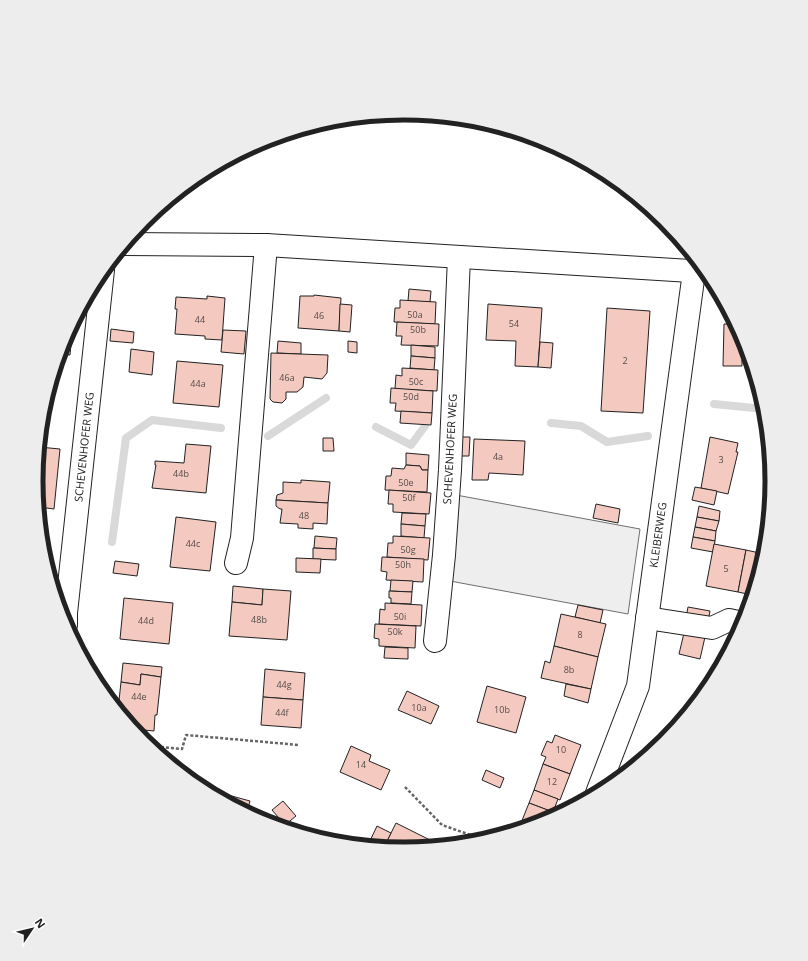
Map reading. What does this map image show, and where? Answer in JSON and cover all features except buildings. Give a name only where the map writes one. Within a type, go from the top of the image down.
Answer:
[{"type":"street","points":[[131,244],[266,245],[698,272]]},
{"type":"street","points":[[236,563],[242,538],[266,245]]},
{"type":"street","name":"SCHEVENHOFER WEG","points":[[435,640],[444,555],[450,470],[459,257]]},
{"type":"street","name":"KLEIBERWEG","points":[[601,783],[638,686],[700,274]]},
{"type":"street","name":"SCHEVENHOFER WEG","points":[[66,609],[102,284]]},
{"type":"street","points":[[647,618],[712,628],[729,620],[737,622]]},
{"type":"path","points":[[161,747],[182,749],[186,735],[299,745]]},
{"type":"path","points":[[405,787],[442,825],[470,836]]},
{"type":"shaded area","points":[[456,495],[640,529],[628,614],[450,581]]},
{"type":"waterway","points":[[268,436],[326,398]]},
{"type":"waterway","points":[[714,404],[758,408]]},
{"type":"waterway","points":[[112,542],[126,438],[152,420],[221,428]]},
{"type":"waterway","points":[[551,423],[581,426],[607,442],[648,436]]},
{"type":"waterway","points":[[376,427],[411,445],[425,426]]}]
